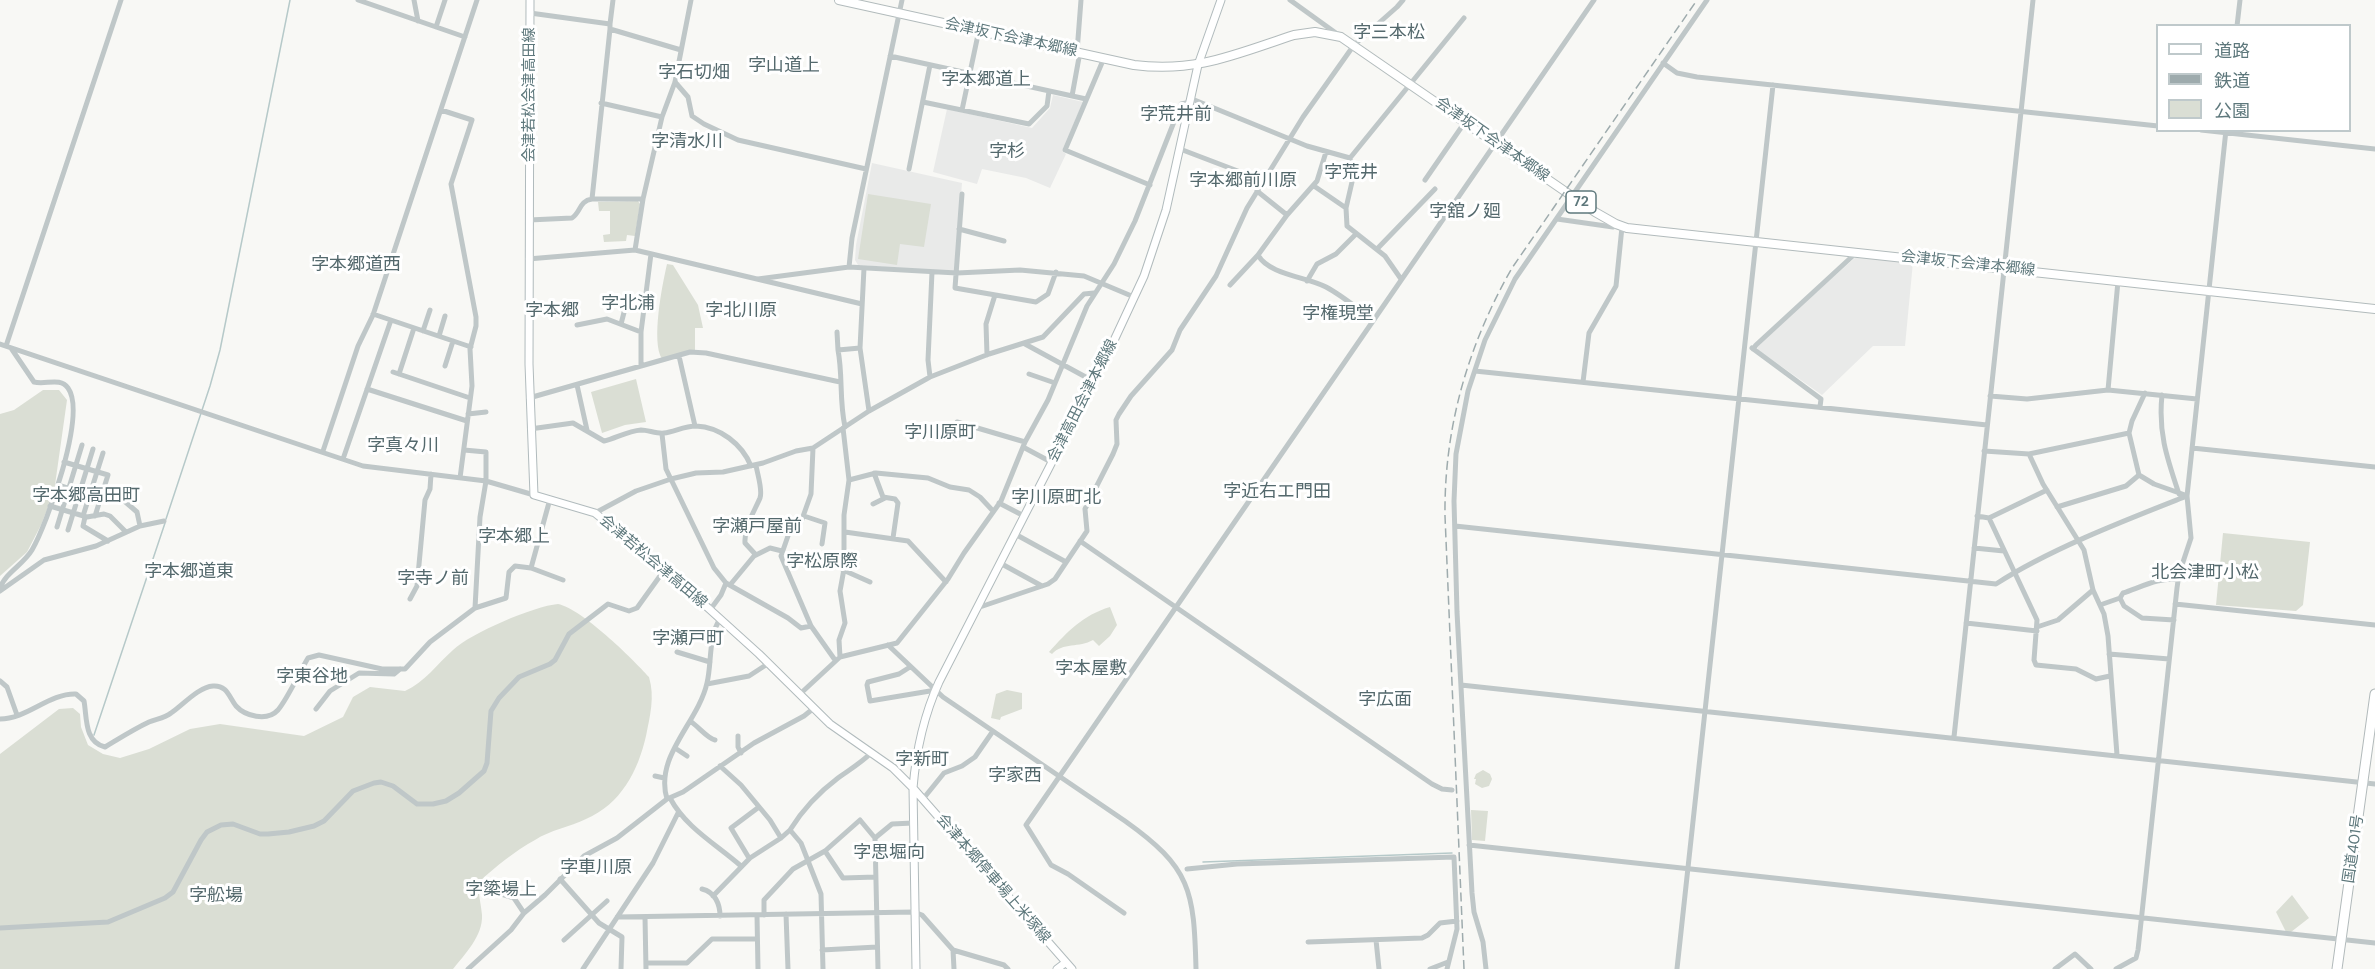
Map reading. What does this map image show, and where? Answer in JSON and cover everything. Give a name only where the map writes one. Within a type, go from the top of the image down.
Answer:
[{"type":"highway","name":"国道401号","points":[[2337,969],[2375,694]]},
{"type":"main road","name":"会津若松会津高田線","points":[[530,0],[529,398],[534,495],[595,513],[665,568],[769,663],[830,724],[893,768],[913,788]]},
{"type":"main road","name":"会津坂下会津本郷線","points":[[839,0],[1159,68],[1198,65],[1294,35],[1315,32],[1341,37],[1620,226],[2375,309]]},
{"type":"main road","name":"会津高田会津本郷線","points":[[913,788],[917,754],[936,690],[1093,381],[1134,297],[1158,237],[1198,65],[1221,0]]},
{"type":"main road","name":"会津本郷停車場上米塚線","points":[[913,788],[978,859],[1072,969]]},
{"type":"main road","points":[[913,788],[916,969]]},
{"type":"main road","points":[[1057,969],[1065,963]]},
{"type":"street","points":[[6,346],[121,0]]},
{"type":"street","points":[[358,0],[465,37]]},
{"type":"street","points":[[414,0],[418,21]]},
{"type":"street","points":[[436,27],[445,0]]},
{"type":"street","points":[[322,451],[358,346],[373,314],[477,0]]},
{"type":"street","points":[[592,199],[600,103],[613,0]]},
{"type":"street","points":[[635,250],[643,199],[662,117],[675,82],[691,0]]},
{"type":"street","points":[[849,267],[866,169],[902,0]]},
{"type":"street","points":[[1072,96],[1078,52],[1081,0]]},
{"type":"street","points":[[1290,0],[1341,37]]},
{"type":"street","points":[[977,608],[1042,586],[1055,579],[1087,527],[1085,509],[1109,466],[1117,444],[1116,424],[1119,414],[1131,396],[1172,350],[1180,330],[1216,276],[1235,231],[1257,191],[1303,117],[1354,45],[1402,0]]},
{"type":"street","points":[[1124,913],[1068,874],[1050,865],[1037,841],[1026,829],[1026,825],[1594,0]]},
{"type":"street","points":[[1486,969],[1483,942],[1474,912],[1461,685],[1455,526],[1456,454],[1462,415],[1485,340],[1508,291],[1707,0]]},
{"type":"street","points":[[1954,737],[2033,0]]},
{"type":"street","points":[[2237,24],[2240,0]]},
{"type":"street","points":[[530,13],[610,27],[681,50]]},
{"type":"street","points":[[1349,158],[1464,18]]},
{"type":"street","points":[[962,110],[979,30]]},
{"type":"street","points":[[890,56],[1086,99]]},
{"type":"street","points":[[1104,58],[1065,150],[1150,184]]},
{"type":"street","points":[[1663,63],[1683,75],[2156,126]]},
{"type":"street","points":[[909,169],[930,65]]},
{"type":"street","points":[[675,82],[688,97],[692,116],[726,136],[866,169]]},
{"type":"street","points":[[1677,969],[1773,85]]},
{"type":"street","points":[[923,102],[1029,124],[1047,106],[1050,91]]},
{"type":"street","points":[[800,694],[838,659],[897,643],[946,582],[999,503],[1024,445],[1039,419],[1094,293],[1125,243],[1181,104],[1191,101],[1326,152],[1349,158],[1355,169],[1346,208],[1347,226],[1377,249],[1401,279]]},
{"type":"street","points":[[600,103],[662,117]]},
{"type":"street","points":[[441,110],[474,120],[452,184],[476,318],[471,347],[470,398],[460,478]]},
{"type":"street","points":[[1425,180],[1465,122]]},
{"type":"street","points":[[2116,969],[2136,958],[2178,580],[2192,538],[2187,496],[2226,132],[2375,149]]},
{"type":"street","points":[[1180,149],[1264,181]]},
{"type":"street","points":[[1230,285],[1258,255],[1287,216],[1314,186],[1326,152]]},
{"type":"street","points":[[1314,186],[1346,208]]},
{"type":"street","points":[[1377,249],[1435,189]]},
{"type":"street","points":[[1257,191],[1287,216]]},
{"type":"street","points":[[962,194],[955,288],[1036,302],[1048,294],[1056,272]]},
{"type":"street","points":[[529,220],[572,218],[584,202],[592,199],[643,199]]},
{"type":"street","points":[[1557,219],[1620,226],[1616,286],[1589,333],[1583,382]]},
{"type":"street","points":[[959,229],[1004,241]]},
{"type":"street","points":[[1307,281],[1317,264],[1336,254],[1356,234]]},
{"type":"street","points":[[528,259],[635,250],[862,304]]},
{"type":"street","points":[[1753,349],[1857,252]]},
{"type":"street","points":[[641,365],[641,332],[651,254]]},
{"type":"street","points":[[1258,255],[1261,260],[1287,275],[1323,285],[1373,320]]},
{"type":"street","points":[[758,279],[849,267],[957,273],[1020,270],[1084,276],[1134,297]]},
{"type":"street","points":[[864,268],[860,348],[869,411]]},
{"type":"street","points":[[930,377],[928,360],[932,272]]},
{"type":"street","points":[[2108,390],[2118,281]]},
{"type":"street","points":[[595,513],[636,491],[671,479],[696,472],[723,472],[813,448],[869,411],[930,377],[1049,334],[1084,294],[1094,293]]},
{"type":"street","points":[[987,355],[986,324],[995,295]]},
{"type":"street","points":[[621,324],[627,297]]},
{"type":"street","points":[[423,331],[430,310]]},
{"type":"street","points":[[373,314],[471,347]]},
{"type":"street","points":[[439,336],[445,316]]},
{"type":"street","points":[[577,326],[607,319],[641,332]]},
{"type":"street","points":[[343,459],[391,320]]},
{"type":"street","points":[[414,328],[396,373],[470,398]]},
{"type":"street","points":[[837,332],[843,373],[840,382],[840,403],[849,480],[840,591],[845,623],[839,640],[838,659]]},
{"type":"street","points":[[445,366],[453,341]]},
{"type":"street","points":[[1745,343],[1821,399],[1820,408]]},
{"type":"street","points":[[1025,344],[1093,381]]},
{"type":"street","points":[[6,346],[363,466],[486,481],[534,495]]},
{"type":"street","points":[[0,589],[3,580],[31,551],[50,506],[64,462],[74,405],[68,388],[56,381],[34,382],[6,346]]},
{"type":"street","points":[[838,350],[860,348]]},
{"type":"street","points":[[529,398],[690,352],[706,353],[840,382]]},
{"type":"street","points":[[679,356],[695,426]]},
{"type":"street","points":[[1475,370],[1987,425]]},
{"type":"street","points":[[1029,374],[1055,383]]},
{"type":"street","points":[[577,385],[587,430]]},
{"type":"street","points":[[367,389],[468,418],[486,412]]},
{"type":"street","points":[[1990,396],[2027,399],[2108,390],[2197,399]]},
{"type":"street","points":[[2139,475],[2129,433],[2145,393]]},
{"type":"street","points":[[2162,394],[2159,420],[2161,435],[2179,494]]},
{"type":"street","points":[[952,438],[957,422],[1024,445],[1052,462]]},
{"type":"street","points":[[530,429],[573,423],[603,441],[640,430],[651,430],[662,434],[695,426],[713,429],[733,441],[753,465],[760,496],[744,538],[745,543],[756,555]]},
{"type":"street","points":[[1984,451],[2030,454],[2129,433]]},
{"type":"street","points":[[662,434],[666,469],[714,568],[728,584],[788,618],[801,628],[811,626]]},
{"type":"street","points":[[57,527],[82,445]]},
{"type":"street","points":[[813,448],[811,494],[798,527],[789,533],[782,551],[782,559],[811,626],[838,659]]},
{"type":"street","points":[[2192,448],[2375,467]]},
{"type":"street","points":[[68,530],[93,449]]},
{"type":"street","points":[[464,450],[486,452],[486,481],[480,517],[475,608]]},
{"type":"street","points":[[103,453],[83,526],[108,541]]},
{"type":"street","points":[[2030,454],[2047,490],[2086,556],[2093,590],[2100,605],[2108,636],[2117,754]]},
{"type":"street","points":[[64,462],[108,476],[95,516]]},
{"type":"street","points":[[849,480],[874,473],[928,478],[950,487],[961,488],[980,497],[993,511]]},
{"type":"street","points":[[874,473],[885,498]]},
{"type":"street","points":[[410,599],[417,586],[431,474]]},
{"type":"street","points":[[2139,475],[2187,496]]},
{"type":"street","points":[[2057,507],[2126,486],[2139,475]]},
{"type":"street","points":[[58,485],[101,499]]},
{"type":"street","points":[[1977,516],[1989,518],[2047,490]]},
{"type":"street","points":[[1455,526],[1996,584],[2013,573],[2079,542],[2187,496]]},
{"type":"street","points":[[873,504],[885,498],[895,499],[898,503],[893,538]]},
{"type":"street","points":[[122,499],[137,512],[140,526]]},
{"type":"street","points":[[531,568],[550,500]]},
{"type":"street","points":[[999,503],[1024,516]]},
{"type":"street","points":[[50,506],[84,517],[110,516],[126,532]]},
{"type":"street","points":[[804,516],[825,524],[822,544]]},
{"type":"street","points":[[1989,518],[2037,620],[2034,660],[2036,665],[2076,669],[2096,679],[2110,676]]},
{"type":"street","points":[[0,589],[44,560],[89,549],[140,526],[164,521]]},
{"type":"street","points":[[844,532],[913,543],[946,582]]},
{"type":"street","points":[[1015,534],[1066,562]]},
{"type":"street","points":[[1080,541],[1432,784],[1442,789],[1452,790]]},
{"type":"street","points":[[710,610],[728,584],[756,555],[770,548],[782,551]]},
{"type":"street","points":[[1974,548],[2004,551]]},
{"type":"street","points":[[1000,563],[1042,586]]},
{"type":"street","points":[[0,719],[17,715],[58,697],[76,694],[84,701],[91,738],[100,746],[105,747],[150,722],[172,713],[183,702],[206,688],[214,686],[228,692],[237,707],[247,713],[263,717],[270,716],[279,709],[308,658],[319,655],[350,660],[382,669],[405,669],[430,642],[475,608],[507,598],[509,572],[512,568],[520,566],[531,568],[563,580]]},
{"type":"street","points":[[0,928],[108,922],[165,898],[173,892],[207,832],[221,825],[233,824],[260,834],[289,832],[314,826],[324,821],[352,791],[381,782],[393,786],[417,804],[446,801],[484,771],[487,763],[491,711],[513,681],[555,660],[570,634],[605,606],[611,604],[629,611],[636,608],[665,568]]},
{"type":"street","points":[[843,570],[870,582]]},
{"type":"street","points":[[2100,605],[2120,598],[2123,593],[2163,580],[2170,578],[2178,580]]},
{"type":"street","points":[[1966,623],[2037,629],[2058,620],[2093,590]]},
{"type":"street","points":[[2120,598],[2124,606],[2142,618],[2174,620]]},
{"type":"street","points":[[2175,604],[2375,625]]},
{"type":"street","points":[[720,620],[714,633],[707,684],[675,748],[664,778],[669,799],[678,813],[697,832],[741,866]]},
{"type":"street","points":[[888,645],[936,690],[1153,841],[1178,870],[1187,887],[1193,909],[1196,969]]},
{"type":"street","points":[[677,652],[710,662]]},
{"type":"street","points":[[2109,654],[2169,660]]},
{"type":"street","points":[[707,684],[749,676],[769,663]]},
{"type":"street","points":[[910,667],[899,674],[868,682],[870,701],[936,690]]},
{"type":"street","points":[[316,708],[330,691],[359,673],[393,674],[400,669]]},
{"type":"street","points":[[0,681],[7,687],[17,715]]},
{"type":"street","points":[[1461,685],[2117,754],[2375,784]]},
{"type":"street","points":[[468,969],[511,930],[524,913],[545,896],[584,856],[617,838],[669,799],[814,708]]},
{"type":"street","points":[[690,721],[702,729],[709,738],[715,740]]},
{"type":"street","points":[[923,799],[944,773],[962,766],[975,757],[993,730]]},
{"type":"street","points":[[738,736],[738,747],[741,753]]},
{"type":"street","points":[[675,748],[687,756]]},
{"type":"street","points":[[713,896],[749,858],[790,830],[822,790],[871,753]]},
{"type":"street","points":[[720,766],[741,785],[770,820],[781,838]]},
{"type":"street","points":[[655,776],[664,778]]},
{"type":"street","points":[[749,858],[731,828],[759,807]]},
{"type":"street","points":[[583,969],[653,863],[678,813]]},
{"type":"street","points":[[764,915],[764,900],[793,869],[825,851],[860,820],[875,838],[878,969]]},
{"type":"street","points":[[875,838],[892,824],[913,823]]},
{"type":"street","points":[[790,830],[801,843],[821,894],[823,969]]},
{"type":"street","points":[[1469,845],[2375,943]]},
{"type":"street","points":[[825,851],[843,878],[876,877]]},
{"type":"street","points":[[1187,869],[1237,864],[1454,857],[1457,921],[1455,944],[1448,966],[1430,969]]},
{"type":"street","points":[[560,879],[599,923],[622,937],[621,969]]},
{"type":"street","points":[[494,885],[498,893],[514,898],[524,913]]},
{"type":"street","points":[[702,889],[707,890],[719,904],[720,916]]},
{"type":"street","points":[[564,940],[607,902]]},
{"type":"street","points":[[617,917],[914,912],[922,915],[954,950],[1004,965],[1008,969]]},
{"type":"street","points":[[786,914],[788,969]]},
{"type":"street","points":[[757,915],[758,969]]},
{"type":"street","points":[[645,917],[646,966],[687,963],[712,939],[757,939]]},
{"type":"street","points":[[1308,942],[1422,938],[1440,923],[1457,921]]},
{"type":"street","points":[[1376,940],[1379,969]]},
{"type":"street","points":[[822,950],[878,947]]},
{"type":"street","points":[[954,950],[954,969]]},
{"type":"street","points":[[2055,969],[2075,954],[2091,969]]},
{"type":"shaded area","points":[[1053,95],[1083,102],[1062,151],[1066,154],[1050,188],[1026,178],[982,169],[977,184],[933,172],[947,109],[1032,128],[1050,108]]},
{"type":"shaded area","points":[[872,163],[962,183],[955,272],[858,265],[855,260],[856,245]]},
{"type":"shaded area","points":[[1857,256],[1913,262],[1905,346],[1873,346],[1822,395],[1758,350],[1757,345]]},
{"type":"green space","points":[[868,194],[931,204],[924,247],[900,244],[897,265],[858,259]]},
{"type":"green space","points":[[638,201],[640,204],[635,236],[627,235],[626,241],[604,242],[603,235],[610,234],[610,211],[599,211],[598,202]]},
{"type":"green space","points":[[667,264],[673,265],[698,305],[703,328],[695,328],[695,350],[662,359],[657,340],[657,327]]},
{"type":"green space","points":[[636,379],[646,422],[625,425],[602,433],[591,392]]},
{"type":"green space","points":[[43,390],[59,390],[67,400],[54,492],[27,552],[0,576],[0,414],[14,410]]},
{"type":"green space","points":[[2223,533],[2310,542],[2303,605],[2296,611],[2216,605]]},
{"type":"green space","points":[[558,604],[593,624],[649,677],[652,692],[651,706],[643,749],[633,774],[609,805],[586,819],[528,844],[479,882],[482,915],[480,930],[453,969],[0,969],[0,754],[59,709],[73,708],[80,714],[81,727],[88,745],[103,754],[120,758],[149,749],[190,729],[220,724],[304,736],[343,717],[353,697],[370,687],[405,691],[419,683],[453,650],[474,636],[519,615]]},
{"type":"green space","points":[[1110,607],[1117,625],[1110,636],[1099,646],[1093,640],[1066,646],[1052,654],[1049,652],[1084,619]]},
{"type":"green space","points":[[1007,690],[1022,693],[1022,709],[1001,717],[1000,720],[991,718],[996,694]]},
{"type":"green space","points":[[1483,770],[1490,774],[1492,779],[1489,786],[1482,788],[1475,784],[1476,779],[1474,779],[1476,774]]},
{"type":"green space","points":[[1471,810],[1488,811],[1485,841],[1472,840]]},
{"type":"green space","points":[[2292,895],[2309,918],[2291,932],[2286,932],[2276,912]]},
{"type":"waterway","points":[[166,519],[220,350],[290,0]]},
{"type":"waterway","points":[[94,735],[165,523]]},
{"type":"waterway","points":[[1203,862],[1452,853]]},
{"type":"railway","points":[[1464,969],[1445,516],[1446,483],[1454,419],[1471,357],[1496,297],[1512,268],[1697,0]]},
{"type":"district","name":"字三本松","points":[[1389,33]]},
{"type":"district","name":"字山道上","points":[[784,66]]},
{"type":"district","name":"字石切畑","points":[[694,73]]},
{"type":"district","name":"字本郷道上","points":[[986,80]]},
{"type":"district","name":"字荒井前","points":[[1176,115]]},
{"type":"district","name":"字清水川","points":[[687,142]]},
{"type":"district","name":"字杉","points":[[1007,152]]},
{"type":"district","name":"字荒井","points":[[1351,173]]},
{"type":"district","name":"字本郷前川原","points":[[1243,181]]},
{"type":"district","name":"字舘ノ廻","points":[[1465,212]]},
{"type":"district","name":"字本郷道西","points":[[356,265]]},
{"type":"district","name":"字北浦","points":[[628,304]]},
{"type":"district","name":"字本郷","points":[[552,311]]},
{"type":"district","name":"字北川原","points":[[741,311]]},
{"type":"district","name":"字権現堂","points":[[1338,314]]},
{"type":"district","name":"字川原町","points":[[940,433]]},
{"type":"district","name":"字真々川","points":[[403,446]]},
{"type":"district","name":"字近右エ門田","points":[[1277,492]]},
{"type":"district","name":"字本郷高田町","points":[[86,496]]},
{"type":"district","name":"字川原町北","points":[[1056,498]]},
{"type":"district","name":"字瀬戸屋前","points":[[757,527]]},
{"type":"district","name":"字本郷上","points":[[514,537]]},
{"type":"district","name":"字松原際","points":[[822,562]]},
{"type":"district","name":"字本郷道東","points":[[189,572]]},
{"type":"district","name":"北会津町小松","points":[[2205,573]]},
{"type":"district","name":"字寺ノ前","points":[[433,579]]},
{"type":"district","name":"字瀬戸町","points":[[688,639]]},
{"type":"district","name":"字本屋敷","points":[[1091,669]]},
{"type":"district","name":"字東谷地","points":[[312,677]]},
{"type":"district","name":"字広面","points":[[1385,700]]},
{"type":"district","name":"字新町","points":[[922,760]]},
{"type":"district","name":"字家西","points":[[1015,776]]},
{"type":"district","name":"字思堀向","points":[[889,853]]},
{"type":"district","name":"字車川原","points":[[596,868]]},
{"type":"district","name":"字簗場上","points":[[501,890]]},
{"type":"district","name":"字舩場","points":[[216,896]]}]
